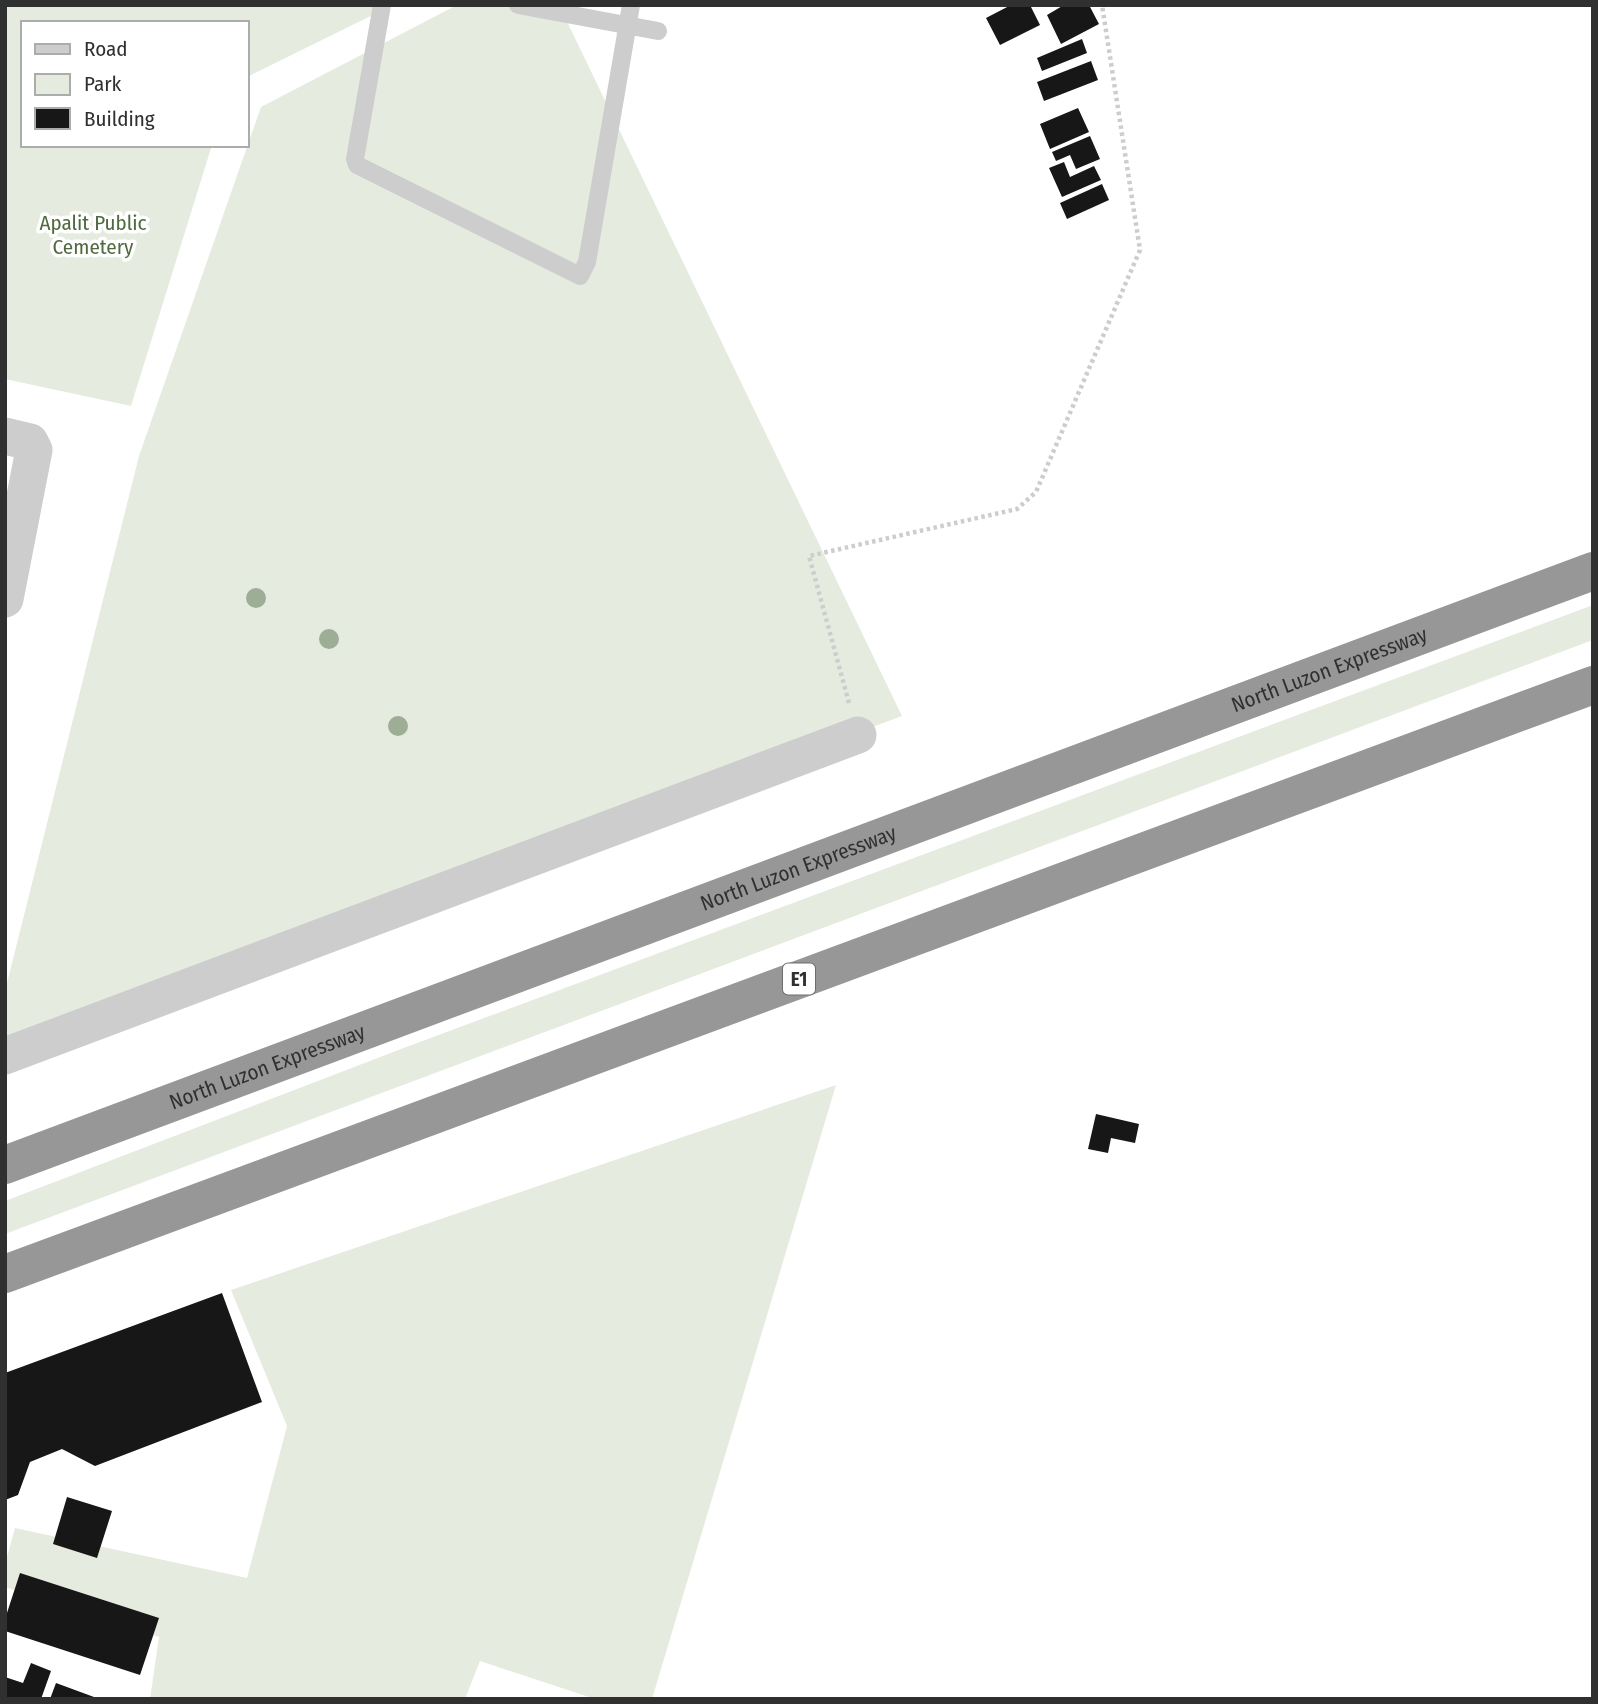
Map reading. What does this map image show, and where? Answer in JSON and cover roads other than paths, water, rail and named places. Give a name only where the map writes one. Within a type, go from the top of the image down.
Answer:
[{"type":"highway","name":"North Luzon Expressway","points":[[5,1165],[1593,571]]},
{"type":"highway","name":"E1","points":[[5,1274],[1593,685]]},
{"type":"street","points":[[5,436],[30,442],[34,450],[7,582]]},
{"type":"street","points":[[5,1056],[858,735]]},
{"type":"lane","points":[[382,5],[355,159],[357,165],[580,276],[587,262],[631,5]]},
{"type":"lane","points":[[518,5],[658,32]]},
{"type":"park label","name":"Apalit Public Cemetery","points":[[93,235]]}]
